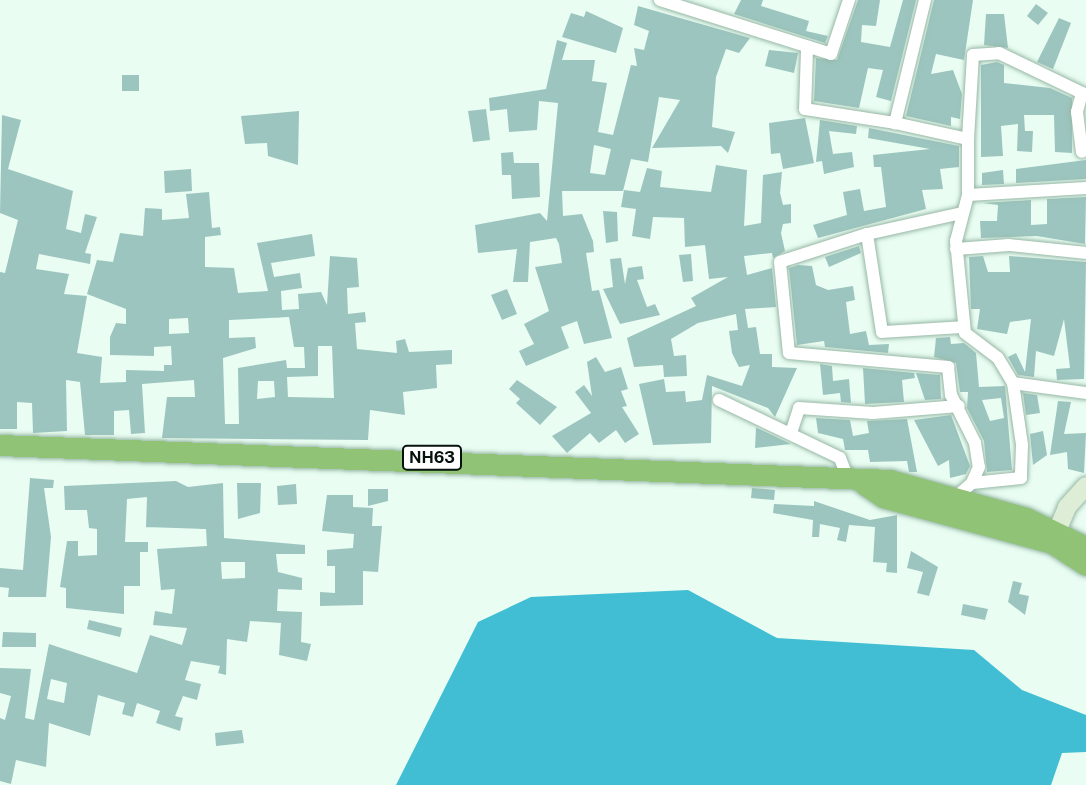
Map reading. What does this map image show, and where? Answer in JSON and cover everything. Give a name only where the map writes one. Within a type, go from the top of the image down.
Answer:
[{"type":"highway","name":"NH63","points":[[0,445],[734,470],[857,482],[890,480],[956,497],[1059,530],[1086,547]]},
{"type":"highway","name":"NH63","points":[[857,482],[883,497],[1059,530],[1086,565]]},
{"type":"main road","points":[[1059,530],[1086,486]]},
{"type":"main road","points":[[1059,530],[1086,498]]},
{"type":"street","points":[[660,0],[807,50],[831,54],[849,0]]},
{"type":"street","points":[[895,123],[925,0]]},
{"type":"street","points":[[807,50],[805,108],[968,139]]},
{"type":"street","points":[[956,497],[972,484],[1021,478],[1013,383],[964,327],[956,249],[968,195],[973,55],[999,53],[1082,93],[1077,112],[1082,152]]},
{"type":"street","points":[[968,195],[1086,188]]},
{"type":"street","points":[[962,213],[867,234],[780,262],[789,353],[948,367],[977,455],[972,484]]},
{"type":"street","points":[[867,234],[882,332],[964,327]]},
{"type":"street","points":[[956,249],[1009,245],[1086,253]]},
{"type":"street","points":[[1013,383],[1086,393]]},
{"type":"street","points":[[719,400],[792,430],[840,458],[857,482]]},
{"type":"street","points":[[792,430],[799,408],[873,413],[959,406]]},
{"type":"water","points":[[688,590],[777,638],[974,650],[1022,690],[1086,715],[1086,752],[1062,753],[1051,785],[396,785],[478,622],[531,597]]},
{"type":"building","points":[[741,0],[763,0],[761,6],[809,21],[806,31],[828,36],[825,43],[734,14]]},
{"type":"building","points":[[858,0],[880,0],[876,26],[862,25],[861,42],[890,47],[903,0],[916,0],[891,101],[876,97],[883,70],[868,68],[859,108],[814,101],[816,58],[837,60]]},
{"type":"building","points":[[934,0],[973,0],[964,60],[936,54],[931,74],[953,70],[962,94],[960,119],[951,117],[951,126],[906,116]]},
{"type":"building","points":[[1036,4],[1048,13],[1038,25],[1027,16]]},
{"type":"building","points":[[638,6],[750,38],[739,53],[726,49],[716,77],[712,127],[735,132],[728,153],[721,146],[652,148],[680,100],[659,97],[648,162],[631,159],[623,191],[562,191],[563,216],[582,214],[593,241],[594,252],[586,253],[592,291],[599,290],[612,338],[584,344],[577,321],[561,327],[569,348],[526,366],[519,351],[534,344],[524,324],[549,311],[535,267],[562,263],[559,244],[556,238],[530,242],[528,282],[513,282],[517,249],[478,253],[475,225],[540,213],[547,221],[558,103],[539,101],[537,130],[509,132],[507,109],[490,111],[489,98],[546,89],[557,40],[567,43],[562,60],[595,60],[592,81],[607,83],[598,132],[613,135],[631,65],[637,66],[634,48],[644,50],[649,31],[634,25]],"holes":[[[594,145],[611,149],[605,175],[590,173]]]},
{"type":"building","points":[[586,11],[623,28],[616,53],[562,37],[571,13],[584,17]]},
{"type":"building","points":[[986,14],[1004,14],[1008,48],[984,45]]},
{"type":"building","points":[[1059,18],[1071,23],[1053,69],[1037,62]]},
{"type":"building","points":[[769,50],[798,53],[794,73],[765,66]]},
{"type":"building","points":[[997,62],[1004,65],[1004,83],[1050,88],[1072,98],[1072,153],[1055,152],[1054,115],[1024,115],[1025,131],[1033,131],[1032,152],[1017,151],[1018,124],[1001,126],[1003,156],[981,157],[981,65]]},
{"type":"building","points":[[122,75],[139,75],[139,91],[122,91]]},
{"type":"building","points":[[486,109],[490,140],[473,142],[468,111]]},
{"type":"building","points":[[299,111],[298,165],[268,156],[267,143],[245,144],[241,116]]},
{"type":"building","points":[[2,115],[21,120],[8,169],[73,191],[66,229],[81,233],[85,214],[97,217],[85,253],[91,254],[90,264],[39,254],[36,269],[69,274],[64,294],[87,296],[77,353],[102,357],[100,383],[126,382],[126,370],[164,371],[164,365],[172,365],[171,346],[154,347],[154,356],[110,355],[110,337],[116,323],[126,324],[126,309],[87,294],[97,260],[113,262],[120,233],[143,236],[145,208],[162,209],[162,220],[189,218],[186,194],[209,192],[212,228],[220,227],[221,235],[205,237],[205,267],[234,268],[238,293],[268,291],[257,243],[312,234],[315,256],[271,263],[274,277],[300,273],[302,288],[281,291],[282,310],[299,309],[298,294],[321,292],[327,305],[330,256],[357,258],[359,287],[347,288],[348,314],[365,312],[366,322],[355,323],[357,349],[397,353],[396,341],[405,339],[409,352],[452,350],[452,364],[436,365],[437,388],[403,392],[405,415],[370,410],[368,440],[162,438],[167,397],[195,397],[194,380],[142,384],[145,433],[131,434],[129,410],[114,411],[114,435],[85,435],[80,382],[66,380],[67,431],[33,433],[32,403],[17,402],[17,429],[0,429],[0,272],[5,273],[18,220],[0,213]],"holes":[[[289,317],[294,347],[304,347],[305,368],[287,368],[286,360],[238,368],[239,424],[225,424],[223,358],[256,348],[255,337],[229,338],[229,320]],[[188,318],[189,333],[169,334],[169,319]],[[318,346],[332,346],[334,398],[288,397],[287,377],[318,376]],[[258,381],[274,381],[275,397],[257,399]]]},
{"type":"building","points":[[805,118],[814,163],[783,169],[780,153],[771,154],[769,123]]},
{"type":"building","points":[[820,120],[857,126],[856,134],[829,131],[833,154],[852,152],[854,167],[824,174],[822,161],[816,162]]},
{"type":"building","points":[[869,128],[959,146],[959,167],[940,169],[943,189],[922,190],[926,209],[818,238],[813,225],[847,215],[843,192],[860,189],[864,211],[886,207],[881,167],[874,167],[873,155],[930,149],[868,138]]},
{"type":"building","points":[[513,152],[514,163],[539,163],[540,197],[512,199],[511,175],[502,175],[501,153]]},
{"type":"building","points":[[1086,160],[1086,179],[1016,183],[1016,169]]},
{"type":"building","points":[[716,165],[747,170],[744,226],[761,223],[763,175],[782,172],[780,193],[783,205],[791,204],[791,223],[783,224],[781,233],[785,251],[773,258],[772,253],[744,256],[747,275],[772,268],[776,307],[745,309],[748,328],[756,327],[760,354],[772,354],[772,367],[797,368],[775,417],[768,408],[712,386],[711,443],[653,445],[639,384],[664,379],[666,392],[685,391],[686,402],[702,400],[707,375],[742,386],[750,365],[739,367],[732,353],[729,331],[738,330],[736,314],[698,323],[671,339],[674,356],[686,355],[687,376],[664,377],[663,365],[634,367],[627,338],[696,306],[691,298],[728,277],[709,279],[705,245],[685,247],[684,218],[653,217],[650,239],[632,236],[636,209],[621,207],[624,190],[640,192],[647,168],[662,171],[660,187],[711,192]]},
{"type":"building","points":[[191,169],[192,191],[165,193],[164,171]]},
{"type":"building","points":[[1003,170],[1004,184],[982,185],[982,173]]},
{"type":"building","points":[[1086,197],[1085,244],[1037,236],[981,238],[980,221],[997,221],[998,205],[983,203],[1031,200],[1031,225],[1047,224],[1047,199]]},
{"type":"building","points":[[603,211],[617,212],[618,241],[606,243]]},
{"type":"building","points":[[859,246],[861,253],[829,267],[825,257]]},
{"type":"building","points":[[691,254],[693,281],[683,282],[679,255]]},
{"type":"building","points":[[983,256],[988,272],[1010,272],[1009,256],[1086,262],[1084,379],[1057,380],[1056,369],[1070,368],[1064,319],[1054,356],[1036,351],[1034,377],[1018,375],[1008,357],[1016,353],[1025,372],[1031,319],[1010,322],[1007,334],[977,329],[980,309],[971,309],[969,257]]},
{"type":"building","points":[[621,258],[625,284],[628,268],[642,266],[644,279],[637,280],[647,307],[655,304],[660,315],[620,324],[603,289],[613,287],[610,259]]},
{"type":"building","points":[[798,265],[812,266],[816,285],[828,290],[853,286],[855,300],[846,302],[850,334],[866,331],[869,345],[889,344],[888,353],[825,347],[824,341],[797,345],[789,268]]},
{"type":"building","points":[[507,289],[517,314],[502,320],[491,295]]},
{"type":"building","points":[[950,337],[951,344],[964,343],[976,353],[979,387],[1005,386],[1012,470],[987,472],[984,441],[967,408],[968,392],[960,392],[956,363],[934,357],[936,338]],"holes":[[[1001,398],[1004,418],[990,421],[982,400]]]},
{"type":"building","points":[[596,357],[605,372],[621,367],[628,389],[621,391],[627,406],[622,407],[639,434],[625,443],[616,430],[599,443],[590,433],[567,453],[552,436],[591,413],[575,392],[584,385],[592,396],[587,362]]},
{"type":"building","points":[[820,364],[832,366],[833,381],[849,379],[851,403],[841,402],[840,393],[823,395]]},
{"type":"building","points":[[863,368],[914,373],[915,378],[902,380],[904,402],[865,404]]},
{"type":"building","points":[[916,373],[940,375],[941,399],[925,400]]},
{"type":"building","points":[[517,380],[557,407],[540,425],[516,403],[520,399],[509,389]]},
{"type":"building","points":[[1023,393],[1037,395],[1040,413],[1026,415]]},
{"type":"building","points":[[1058,401],[1071,402],[1064,434],[1086,433],[1084,473],[1068,469],[1067,452],[1050,455]]},
{"type":"building","points":[[951,415],[970,466],[966,474],[950,478],[949,460],[938,466],[914,420]]},
{"type":"building","points":[[816,418],[850,420],[853,436],[869,433],[867,421],[907,419],[917,472],[909,472],[907,461],[870,462],[868,450],[845,450],[843,439],[818,433]]},
{"type":"building","points":[[757,428],[791,444],[755,448]]},
{"type":"building","points":[[1043,431],[1047,455],[1033,465],[1030,434]]},
{"type":"building","points":[[30,478],[54,480],[53,488],[44,488],[51,537],[46,597],[8,597],[9,588],[0,587],[0,568],[23,570]]},
{"type":"building","points":[[176,481],[188,487],[223,483],[224,538],[305,545],[305,554],[276,554],[278,572],[302,578],[302,590],[278,589],[277,611],[302,612],[301,642],[311,644],[307,661],[279,655],[281,623],[250,621],[247,642],[227,639],[226,675],[218,673],[220,666],[191,661],[185,680],[201,684],[197,700],[183,696],[175,716],[183,718],[180,731],[156,723],[160,711],[137,703],[133,717],[122,714],[125,703],[98,695],[90,736],[49,723],[46,767],[16,760],[11,784],[0,781],[0,718],[5,720],[11,696],[0,693],[0,668],[31,669],[25,718],[34,720],[49,644],[137,673],[150,635],[182,645],[187,628],[153,625],[155,611],[172,614],[175,589],[161,590],[157,549],[207,546],[206,529],[146,527],[147,497],[127,499],[125,542],[148,542],[148,552],[140,552],[140,586],[124,586],[124,614],[66,608],[66,588],[60,587],[67,541],[78,541],[78,556],[97,555],[97,529],[89,528],[87,510],[65,510],[64,486]],"holes":[[[221,562],[245,562],[245,578],[222,579]],[[51,679],[67,683],[64,703],[47,699]]]},
{"type":"building","points":[[237,483],[261,483],[260,513],[238,519]]},
{"type":"building","points":[[296,484],[297,504],[278,505],[277,486]]},
{"type":"building","points":[[752,488],[775,490],[774,500],[751,498]]},
{"type":"building","points":[[368,489],[388,489],[388,501],[368,506]]},
{"type":"building","points":[[327,495],[353,495],[353,507],[373,508],[372,526],[382,526],[378,572],[363,571],[363,605],[320,606],[320,592],[335,593],[335,566],[327,566],[327,550],[353,548],[354,534],[322,531]]},
{"type":"building","points":[[814,501],[870,520],[897,515],[897,573],[886,572],[887,563],[873,562],[875,527],[849,525],[846,542],[837,540],[840,528],[820,524],[819,537],[812,537],[813,520],[773,513],[774,504],[814,506]]},
{"type":"building","points":[[911,551],[938,567],[929,596],[917,593],[923,572],[907,568]]},
{"type":"building","points":[[1013,581],[1022,583],[1019,594],[1029,596],[1025,615],[1008,602]]},
{"type":"building","points":[[963,604],[988,609],[985,620],[961,615]]},
{"type":"building","points":[[89,620],[122,628],[120,637],[87,629]]},
{"type":"building","points":[[3,632],[36,633],[36,647],[2,647]]},
{"type":"building","points":[[242,730],[244,743],[216,746],[215,733]]}]
